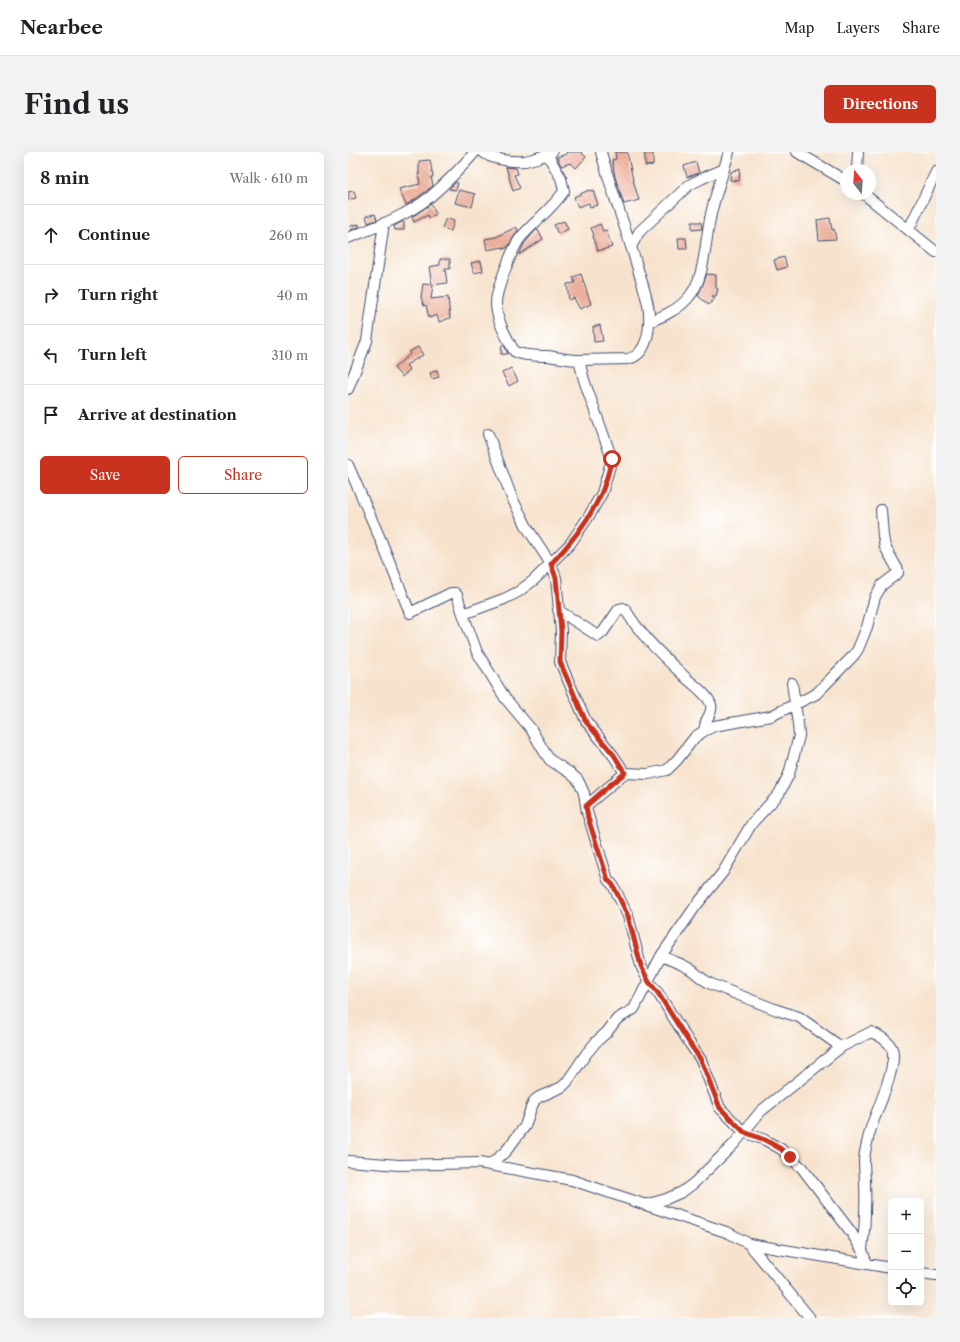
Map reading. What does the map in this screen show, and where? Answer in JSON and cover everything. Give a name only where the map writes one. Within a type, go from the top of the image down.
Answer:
[{"type":"street","points":[[348,238],[384,224],[428,198],[452,178],[475,152]]},
{"type":"street","points":[[483,152],[486,155],[496,159],[524,161],[550,153],[561,178],[564,191],[520,237],[505,269],[496,302],[498,314],[514,352],[529,356],[547,356],[570,360],[635,358],[642,350],[647,337],[649,313],[631,247],[601,152]]},
{"type":"street","points":[[649,322],[676,309],[693,292],[699,279],[710,220],[729,152]]},
{"type":"street","points":[[797,152],[840,177]]},
{"type":"street","points":[[857,164],[858,152]]},
{"type":"street","points":[[631,247],[639,232],[689,185],[724,169]]},
{"type":"street","points":[[908,229],[936,172]]},
{"type":"street","points":[[872,200],[936,252]]},
{"type":"street","points":[[348,389],[367,341],[384,224]]},
{"type":"street","points":[[463,614],[489,605],[518,592],[534,580],[570,544],[589,516],[602,493],[612,459],[584,380],[579,360]]},
{"type":"street","points":[[488,434],[512,498],[528,529],[551,564],[556,578],[561,631],[560,662],[586,722],[614,755],[625,773]]},
{"type":"street","points":[[348,465],[382,543],[410,613],[453,593],[457,595],[477,652],[504,698],[531,729],[550,760],[578,780],[584,793],[588,818],[608,880],[613,885],[628,916],[641,966],[649,982],[658,993],[701,1060],[720,1108],[744,1132],[765,1140],[781,1149],[802,1168],[851,1232],[862,1250],[866,1264]]},
{"type":"street","points":[[586,806],[625,773],[648,774],[667,770],[677,760],[694,737],[714,726],[771,716],[816,694],[842,668],[854,655],[867,627],[875,597],[882,585],[898,573],[898,570],[885,546],[881,510]]},
{"type":"street","points":[[558,610],[598,636],[603,632],[619,609],[625,609],[647,639],[708,699],[712,707],[704,731]]},
{"type":"street","points":[[490,1165],[506,1151],[525,1126],[535,1100],[562,1087],[596,1042],[618,1019],[634,1009],[661,956],[695,907],[723,872],[752,823],[778,794],[786,781],[796,751],[798,736],[798,724],[794,705],[792,683]]},
{"type":"street","points":[[661,956],[687,967],[702,980],[711,984],[799,1017],[840,1047]]},
{"type":"street","points":[[645,1205],[666,1199],[682,1192],[694,1183],[716,1163],[744,1132],[760,1111],[840,1047],[871,1032],[879,1036],[892,1049],[893,1059],[886,1088],[873,1123],[865,1156],[865,1212],[862,1250]]},
{"type":"street","points":[[348,1161],[399,1164],[479,1163],[572,1180],[729,1233],[749,1244],[888,1268]]},
{"type":"street","points":[[749,1244],[810,1318]]},
{"type":"street","points":[[924,1273],[936,1275]]},
{"type":"building","points":[[566,152],[581,152],[586,157],[576,168],[571,163],[561,166],[557,157],[567,154]]},
{"type":"building","points":[[615,152],[627,152],[639,200],[624,204],[615,177],[612,160],[616,159]]},
{"type":"building","points":[[645,153],[653,154],[653,165],[645,166]]},
{"type":"building","points":[[430,160],[433,186],[406,205],[399,189],[420,184],[418,174],[419,161]]},
{"type":"building","points":[[696,162],[699,173],[687,177],[684,166]]},
{"type":"building","points":[[506,167],[516,168],[518,174],[514,175],[520,188],[513,191]]},
{"type":"building","points":[[740,168],[739,181],[730,180],[731,172]]},
{"type":"building","points":[[456,182],[458,183],[456,190],[449,189]]},
{"type":"building","points":[[459,190],[475,194],[472,207],[455,203]]},
{"type":"building","points":[[589,190],[593,190],[598,205],[590,207],[589,203],[578,207],[574,197]]},
{"type":"building","points":[[354,191],[356,198],[348,200],[348,192]]},
{"type":"building","points":[[431,204],[436,214],[429,218],[428,215],[414,222],[412,217]]},
{"type":"building","points":[[375,214],[377,220],[368,223],[366,216]]},
{"type":"building","points":[[446,218],[454,221],[451,231],[442,228]]},
{"type":"building","points":[[830,218],[832,230],[834,229],[836,239],[819,240],[817,220]]},
{"type":"building","points":[[564,221],[568,229],[558,234],[554,225]]},
{"type":"building","points":[[404,222],[404,230],[395,230],[394,226]]},
{"type":"building","points":[[692,222],[701,222],[702,229],[692,230]]},
{"type":"building","points":[[359,224],[359,227],[351,230],[350,226]]},
{"type":"building","points":[[600,224],[603,231],[606,230],[612,247],[598,251],[591,228]]},
{"type":"building","points":[[516,227],[518,230],[508,247],[504,249],[503,247],[487,250],[485,239],[496,237]]},
{"type":"building","points":[[536,230],[538,230],[543,239],[519,255],[524,244]]},
{"type":"building","points":[[678,238],[686,238],[687,249],[679,249]]},
{"type":"building","points":[[784,257],[787,267],[777,270],[774,260]]},
{"type":"building","points":[[440,259],[450,259],[450,269],[445,269],[447,283],[433,285],[431,299],[448,297],[450,318],[439,322],[437,315],[429,318],[426,305],[424,306],[421,297],[423,284],[432,285],[429,267],[440,265]]},
{"type":"building","points":[[481,261],[483,271],[474,273],[471,263]]},
{"type":"building","points":[[581,274],[591,304],[580,309],[574,298],[569,300],[567,284],[575,283],[573,277]]},
{"type":"building","points":[[707,274],[716,275],[716,288],[718,289],[716,296],[712,296],[715,298],[709,305],[698,296]]},
{"type":"building","points":[[600,325],[603,341],[594,342],[593,327]]},
{"type":"building","points":[[502,345],[504,345],[508,354],[501,354]]},
{"type":"building","points":[[418,347],[423,355],[406,365],[410,370],[402,377],[394,368],[410,354],[409,352]]},
{"type":"building","points":[[511,368],[518,381],[509,386],[502,373]]},
{"type":"building","points":[[437,370],[439,377],[432,379],[430,373]]},
{"type":"route","points":[[612,459],[602,493],[589,516],[570,544],[551,564],[556,578],[561,631],[560,662],[586,722],[614,755],[625,773],[586,806],[588,818],[608,880],[613,885],[628,916],[641,966],[649,982],[658,993],[701,1060],[720,1108],[744,1132],[765,1140],[781,1149],[790,1157]]}]
